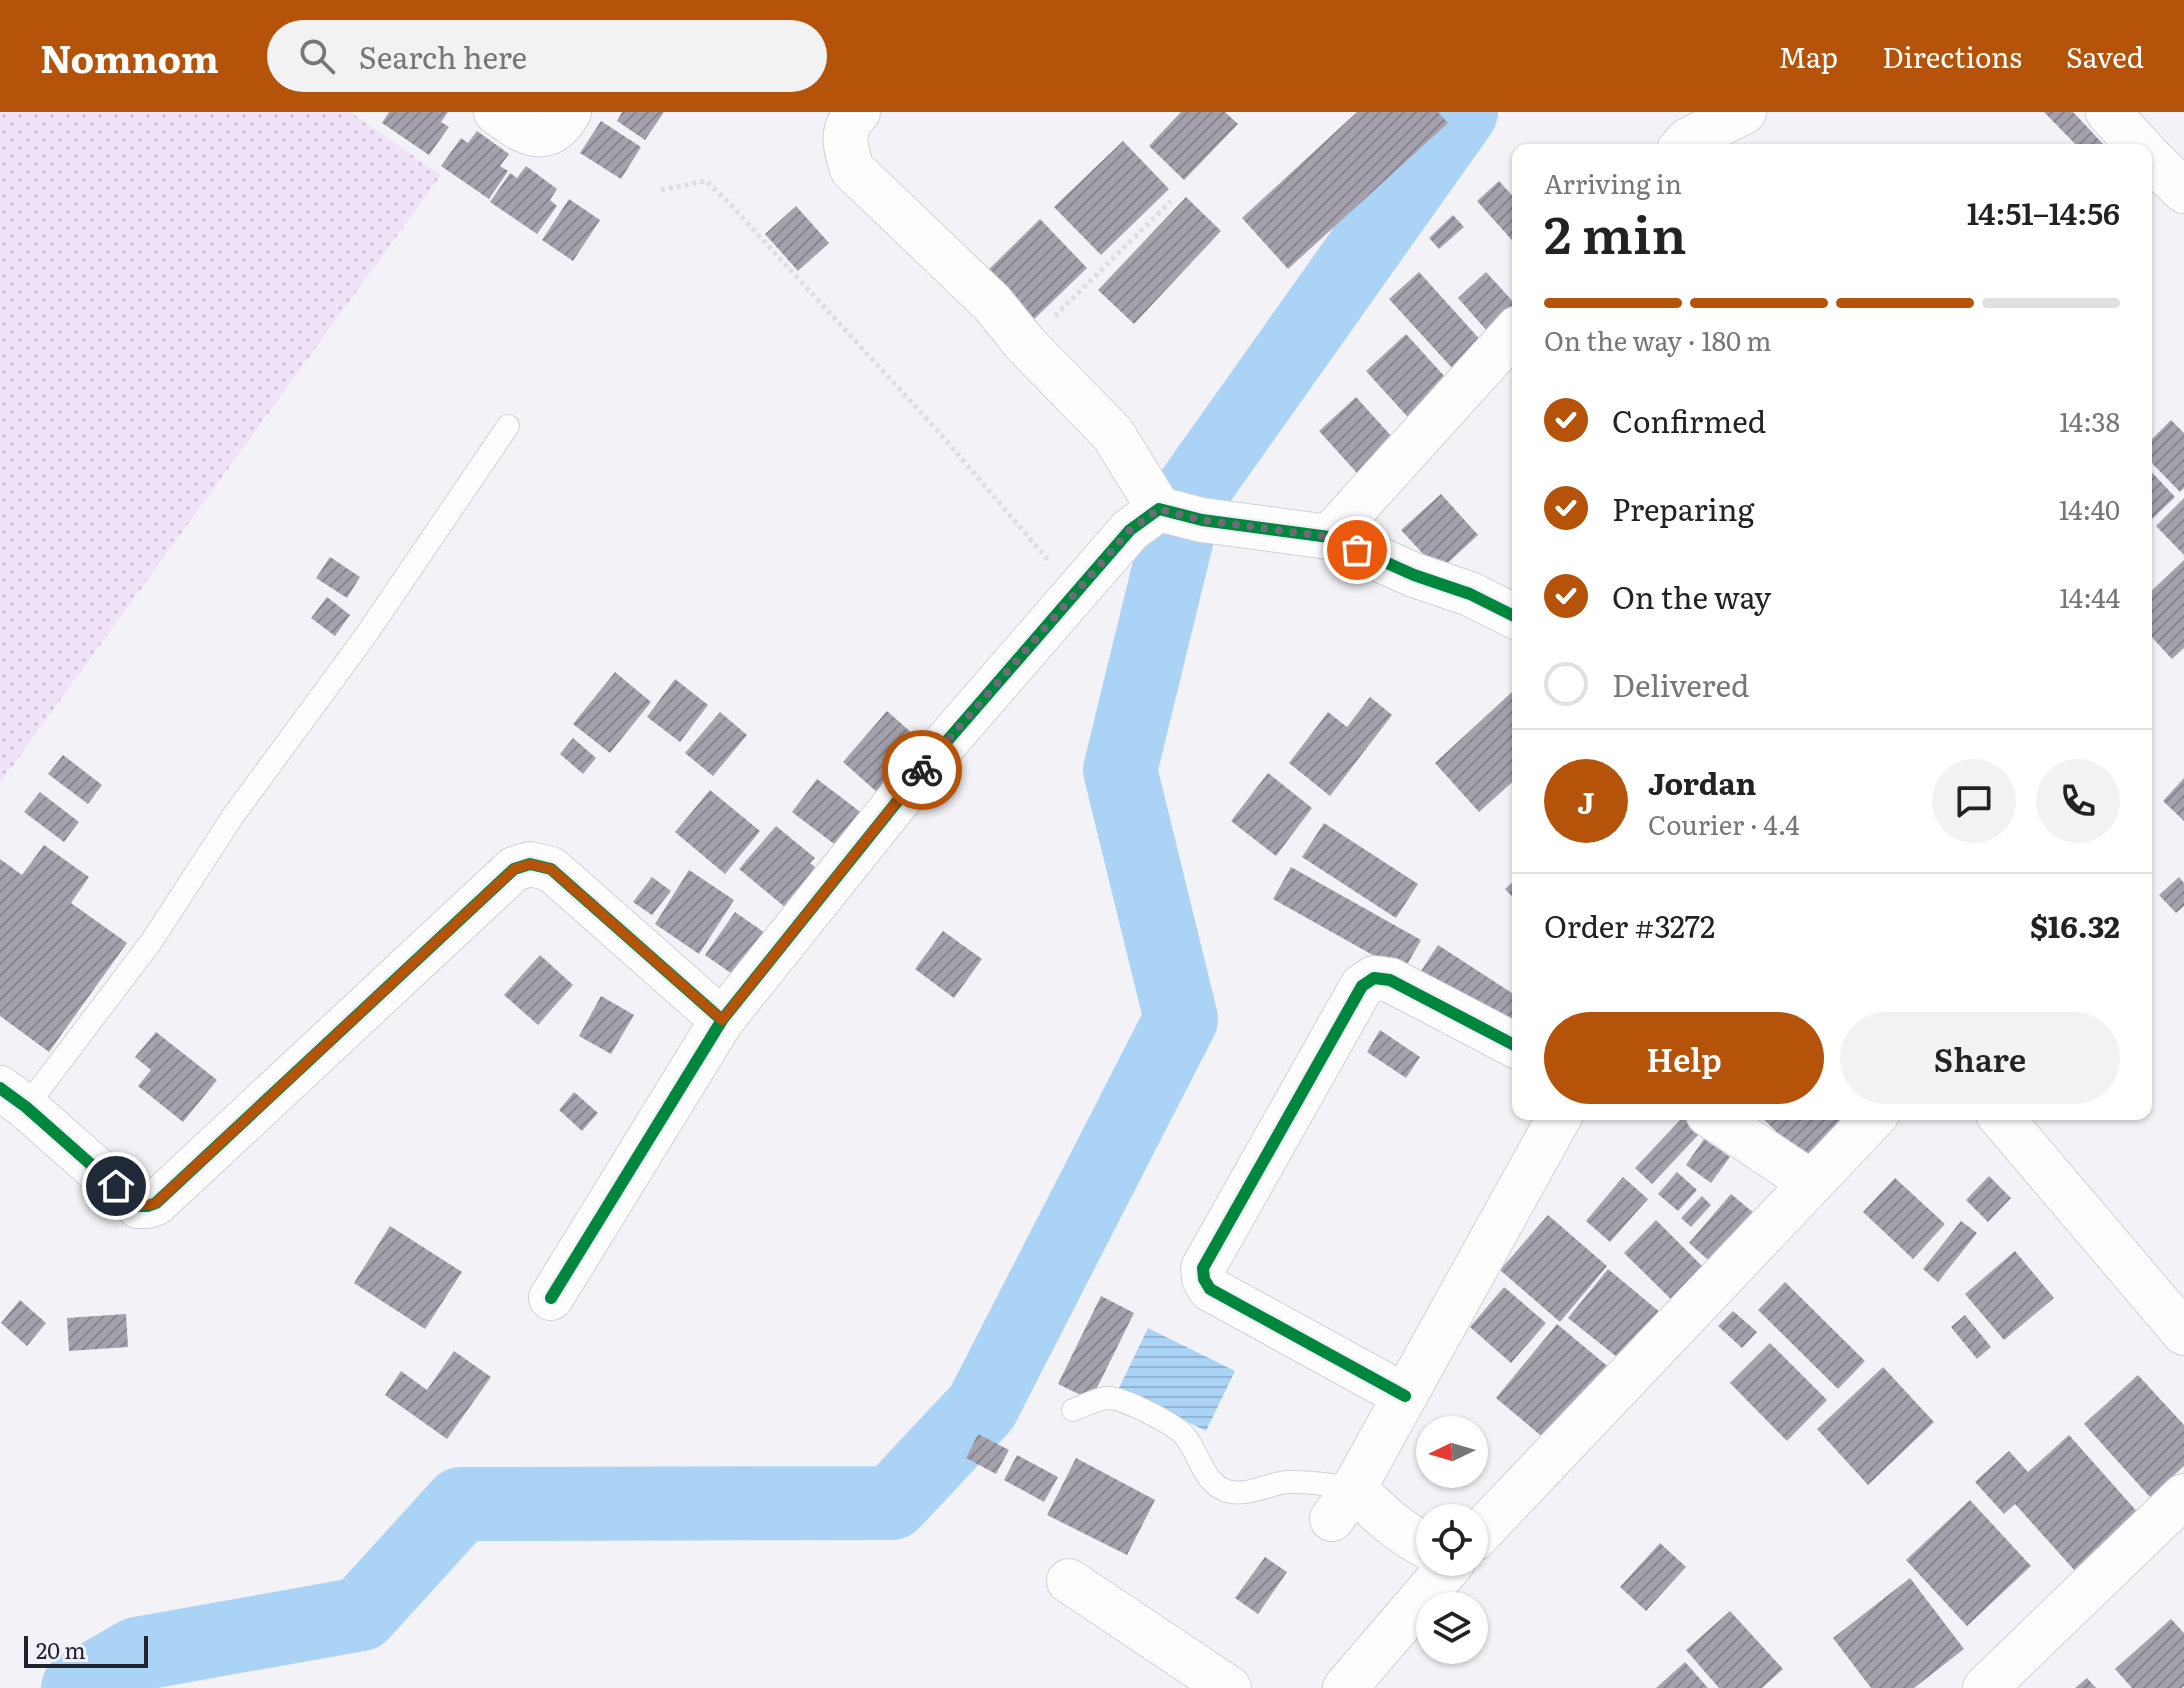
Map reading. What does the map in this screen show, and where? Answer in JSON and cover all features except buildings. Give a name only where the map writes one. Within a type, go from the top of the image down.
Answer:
[{"type":"street","points":[[496,112],[524,132],[543,134],[560,128],[569,112]]},
{"type":"street","points":[[858,112],[850,119],[845,133],[846,151],[852,169],[992,303],[1026,345],[1113,434],[1179,514]]},
{"type":"street","points":[[1684,144],[1744,112]]},
{"type":"street","points":[[2108,112],[2137,144]]},
{"type":"street","points":[[2152,160],[2184,191]]},
{"type":"street","points":[[1329,537],[1512,335]]},
{"type":"street","points":[[551,1298],[722,1020],[928,763],[1130,530],[1179,514],[1329,537],[1414,575],[1470,594],[1512,615]]},
{"type":"street","points":[[13,1097],[138,1206],[156,1203],[514,869],[530,864],[551,869],[722,1020]]},
{"type":"street","points":[[1405,1396],[1210,1289],[1204,1279],[1203,1268],[1362,986],[1374,978],[1390,980],[1512,1044]]},
{"type":"street","points":[[1416,1541],[1380,1515],[1343,1503],[1558,1120]]},
{"type":"street","points":[[1717,1120],[1812,1183]]},
{"type":"street","points":[[1488,1526],[1871,1120]]},
{"type":"street","points":[[2003,1120],[2184,1333]]},
{"type":"street","points":[[1985,1688],[2184,1496]]},
{"type":"street","points":[[1345,1688],[1441,1576]]},
{"type":"street","points":[[1069,1581],[1229,1688]]},
{"type":"lane","points":[[13,1097],[151,942],[233,816],[366,635],[508,426]]},
{"type":"lane","points":[[1073,1410],[1107,1398],[1121,1399],[1184,1435],[1204,1472],[1217,1486],[1230,1492],[1248,1492],[1289,1482],[1343,1503]]},
{"type":"path","points":[[661,190],[706,181],[729,203],[937,430],[1076,592]]},
{"type":"path","points":[[1026,345],[1171,201]]},
{"type":"shaded area","points":[[0,112],[350,112],[441,175],[0,783]]},
{"type":"water","points":[[1148,1328],[1235,1371],[1206,1431],[1119,1388]]},
{"type":"waterway","points":[[78,1688],[137,1654],[361,1614],[461,1504],[892,1503],[982,1407],[1181,1019],[1120,770],[1186,500],[1461,112]]},
{"type":"cycle path","points":[[551,1298],[722,1020],[928,763],[1130,530],[1159,509],[1202,520],[1329,537],[1414,575],[1470,594],[1512,615]]},
{"type":"cycle path","points":[[0,1088],[26,1107],[138,1206],[156,1203],[514,869],[530,864],[551,869],[722,1020]]},
{"type":"cycle path","points":[[1405,1396],[1210,1289],[1204,1279],[1203,1268],[1362,986],[1374,978],[1390,980],[1512,1044]]},
{"type":"way so far","points":[[922,770],[1130,530],[1159,509],[1202,520],[1329,537],[1357,550]]},
{"type":"route","points":[[116,1186],[138,1206],[156,1203],[514,869],[530,864],[551,869],[722,1020],[922,770]]}]
